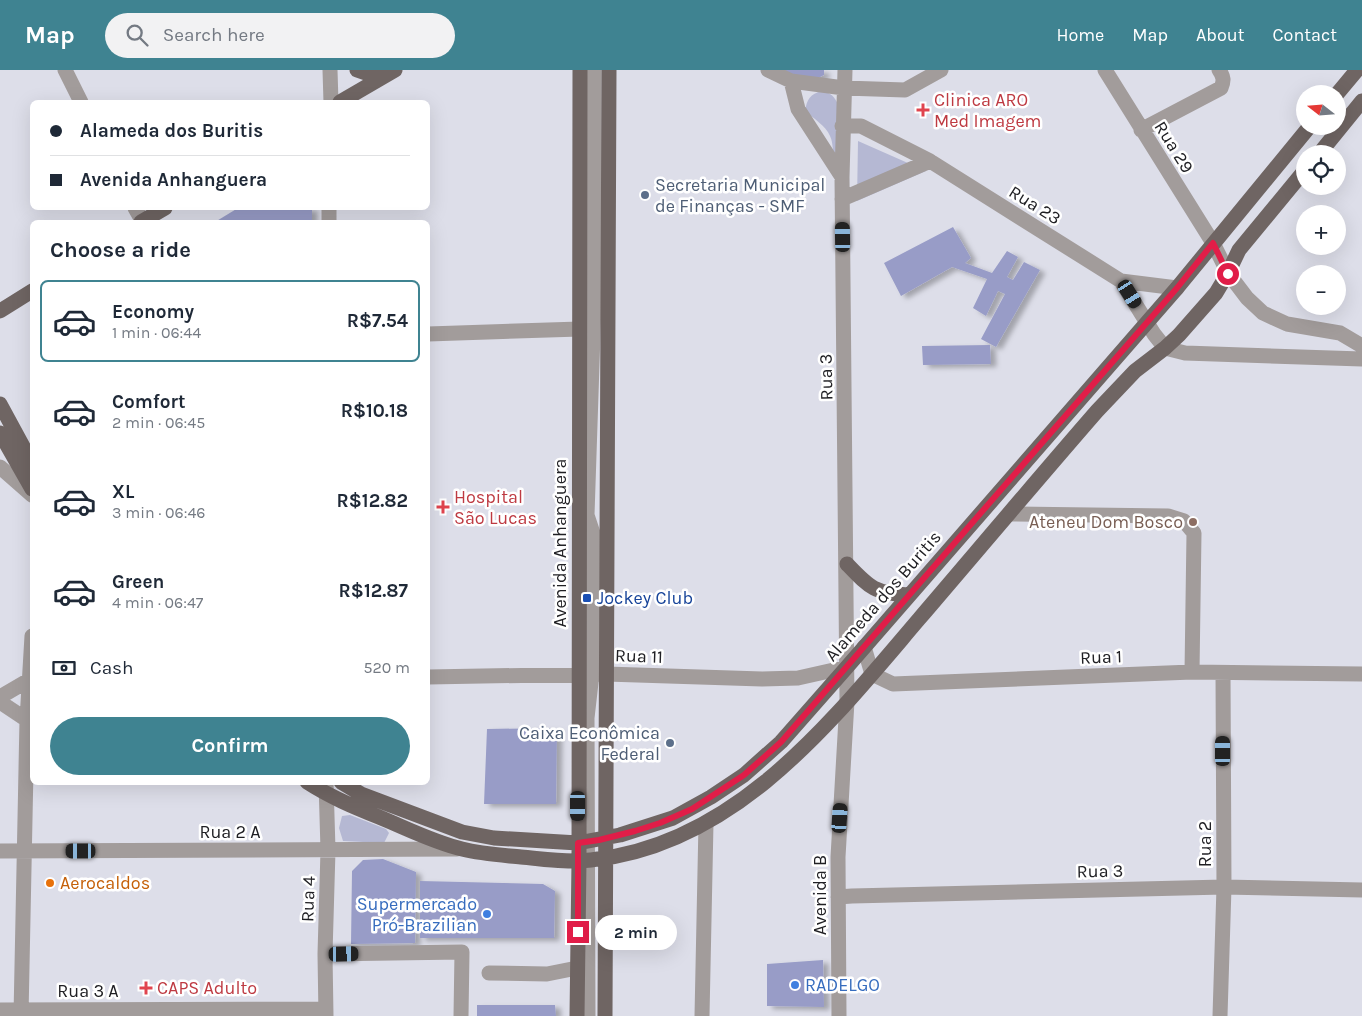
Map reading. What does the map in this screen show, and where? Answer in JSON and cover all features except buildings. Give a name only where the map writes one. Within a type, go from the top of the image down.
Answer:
[{"type":"main road","points":[[356,70],[380,78]]},
{"type":"main road","points":[[343,100],[395,70]]},
{"type":"main road","name":"Avenida Anhanguera","points":[[580,70],[580,329],[590,674],[606,838],[605,1016]]},
{"type":"main road","name":"Avenida Anhanguera","points":[[584,843],[609,70]]},
{"type":"main road","points":[[1345,85],[1357,70]]},
{"type":"main road","points":[[1326,145],[1362,101]]},
{"type":"main road","name":"Alameda dos Buritis","points":[[346,785],[361,794],[441,826],[462,832],[494,838],[584,843],[635,831],[674,818],[744,775],[781,742],[847,667],[1177,288],[1303,135]]},
{"type":"main road","points":[[326,789],[430,838],[461,849],[497,855],[584,861],[606,859],[682,836],[706,823],[760,787],[793,759],[872,674],[1126,378],[1165,348],[1216,293],[1228,274],[1239,250],[1296,181]]},
{"type":"main road","points":[[145,220],[162,210]]},
{"type":"main road","points":[[0,311],[30,292]]},
{"type":"main road","points":[[0,404],[30,459]]},
{"type":"main road","points":[[0,433],[30,486]]},
{"type":"main road","points":[[847,564],[866,584],[878,590],[893,594],[909,594]]},
{"type":"main road","points":[[577,1016],[577,968],[584,861]]},
{"type":"street","points":[[65,70],[80,100]]},
{"type":"street","points":[[330,70],[331,100]]},
{"type":"street","points":[[588,1016],[584,843],[593,533],[587,515],[594,304],[594,70]]},
{"type":"street","points":[[768,70],[790,81],[844,88],[905,90],[941,70]]},
{"type":"street","name":"Rua 3","points":[[845,70],[842,126],[842,199],[847,684]]},
{"type":"street","name":"Rua 29","points":[[1105,70],[1213,243]]},
{"type":"street","points":[[1142,130],[1221,88],[1224,81],[1220,70]]},
{"type":"street","points":[[790,81],[798,108],[842,178]]},
{"type":"street","name":"Rua 23","points":[[842,126],[861,126],[930,161],[1121,281],[1177,288]]},
{"type":"street","points":[[842,199],[930,161]]},
{"type":"street","points":[[1213,243],[1228,274],[1247,298],[1263,313],[1287,324],[1340,333],[1362,346]]},
{"type":"street","name":"Rua 23","points":[[1121,281],[1147,322]]},
{"type":"street","points":[[1147,322],[1165,348],[1185,353],[1362,359]]},
{"type":"street","points":[[430,334],[580,329]]},
{"type":"street","points":[[1338,359],[1340,333]]},
{"type":"street","points":[[0,467],[30,493]]},
{"type":"street","points":[[1009,514],[1168,516],[1184,521],[1194,533],[1192,672]]},
{"type":"street","points":[[864,647],[872,674]]},
{"type":"street","name":"Rua 11","points":[[430,677],[590,674],[762,679],[798,678],[847,667]]},
{"type":"street","name":"Rua 1","points":[[872,674],[894,684],[1192,672],[1362,674]]},
{"type":"street","name":"Rua 2","points":[[1220,1016],[1224,887],[1223,672]]},
{"type":"street","points":[[0,697],[30,681]]},
{"type":"street","name":"Avenida B","points":[[839,1016],[838,857],[847,684]]},
{"type":"street","points":[[21,1013],[27,720],[30,690]]},
{"type":"street","points":[[0,702],[27,720]]},
{"type":"street","name":"Rua 4","points":[[326,789],[328,850],[325,954],[326,1012]]},
{"type":"street","points":[[702,1016],[706,823]]},
{"type":"street","name":"Rua 2 A","points":[[0,851],[461,849]]},
{"type":"street","name":"Rua 3","points":[[838,897],[1224,887],[1362,890]]},
{"type":"street","points":[[325,954],[462,952],[461,1016]]},
{"type":"street","points":[[489,973],[547,974],[577,968]]},
{"type":"street","points":[[547,974],[577,988]]},
{"type":"street","name":"Rua 3 A","points":[[0,1010],[21,1013],[326,1012]]},
{"type":"shaded area","points":[[822,91],[832,95],[838,104],[837,159],[828,132],[805,111],[810,98]]},
{"type":"shaded area","points":[[858,141],[926,171],[857,201]]},
{"type":"shaded area","points":[[350,815],[386,829],[389,833],[384,843],[343,841],[339,828],[342,816]]},
{"type":"place","name":"Clinica ARO Med Imagem","points":[[923,110]]},
{"type":"place","name":"Secretaria Municipal de Finanças - SMF","points":[[645,195]]},
{"type":"place","name":"Hospital São Lucas","points":[[443,507]]},
{"type":"place","name":"Ateneu Dom Bosco","points":[[1193,522]]},
{"type":"place","name":"Jockey Club","points":[[587,598]]},
{"type":"place","name":"Caixa Econômica Federal","points":[[670,743]]},
{"type":"place","name":"Aerocaldos","points":[[50,883]]},
{"type":"place","name":"Supermercado Pró-Brazilian","points":[[487,914]]},
{"type":"place","name":"RADELGO","points":[[795,985]]},
{"type":"place","name":"CAPS Adulto","points":[[146,988]]},
{"type":"route","points":[[578,932],[578,843],[620,835],[674,818],[692,809],[744,775],[781,742],[1177,288],[1213,243],[1228,274]]}]
